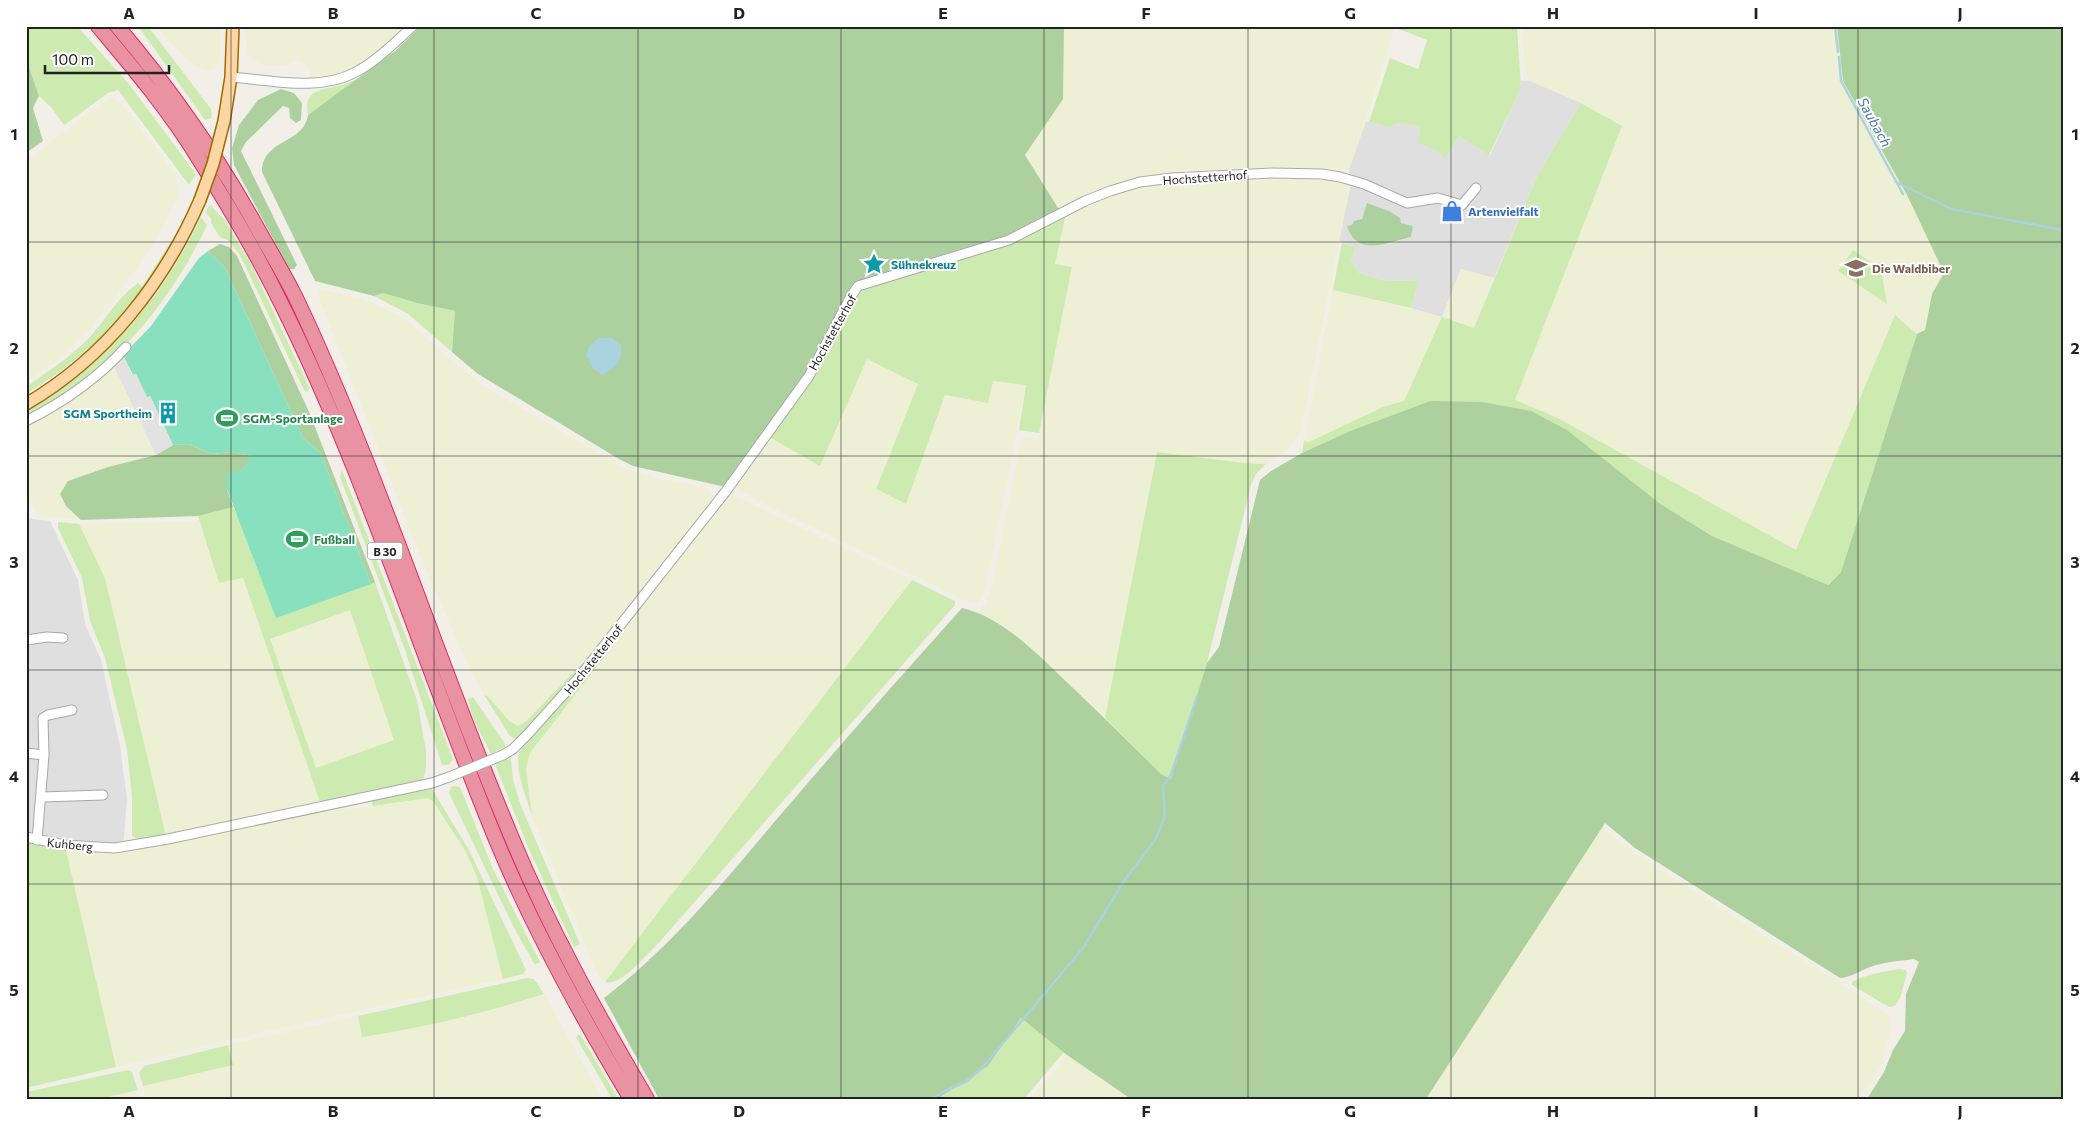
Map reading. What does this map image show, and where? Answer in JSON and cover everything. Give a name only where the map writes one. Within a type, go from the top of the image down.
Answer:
[{"type":"highway","name":"B 30","points":[[98,26],[152,91],[197,154],[240,226],[281,303],[339,432],[498,843],[530,915],[561,977],[631,1099]]},
{"type":"highway","name":"B 30","points":[[117,26],[154,70],[191,120],[233,184],[295,296],[353,428],[473,744],[511,838],[553,930],[593,1006],[647,1099]]},
{"type":"main road","points":[[26,404],[88,358],[139,304],[176,250],[200,200],[213,164],[224,121],[231,77],[233,26]]},
{"type":"street","points":[[231,77],[313,83],[342,79],[368,65],[413,26]]},
{"type":"street","name":"Hochstetterhof","points":[[513,749],[581,675],[726,491],[808,376],[858,286],[1009,240],[1085,201],[1140,182],[1203,175],[1322,174],[1364,184],[1407,203],[1438,198],[1462,205],[1476,188]]},
{"type":"street","points":[[26,421],[47,410],[88,381],[126,347]]},
{"type":"street","points":[[26,640],[47,637],[63,638]]},
{"type":"street","points":[[37,840],[42,797],[44,718],[48,715],[72,710]]},
{"type":"street","name":"Kuhberg","points":[[26,837],[74,846],[115,848],[168,839],[432,783],[503,755],[513,749]]},
{"type":"street","points":[[26,753],[44,755]]},
{"type":"street","points":[[42,797],[103,795]]},
{"type":"shaded area","points":[[1521,81],[1530,81],[1581,103],[1537,176],[1494,278],[1461,269],[1442,317],[1411,308],[1419,280],[1386,281],[1359,273],[1351,260],[1356,247],[1338,241],[1351,183],[1349,169],[1366,121],[1388,127],[1399,123],[1421,127],[1428,146],[1438,151],[1445,159],[1459,136],[1490,155],[1521,88]],"holes":[[[1368,203],[1401,223],[1413,226],[1411,237],[1389,244],[1352,225],[1362,219]]]},
{"type":"shaded area","points":[[123,355],[132,375],[136,374],[147,397],[150,396],[173,445],[156,455],[113,364]]},
{"type":"shaded area","points":[[26,518],[50,521],[78,580],[85,624],[101,660],[120,746],[127,799],[123,849],[96,851],[66,850],[26,842]]},
{"type":"green space","points":[[26,26],[77,26],[128,83],[196,174],[189,185],[118,90],[108,93],[64,125],[51,107],[39,96],[26,58]]},
{"type":"green space","points":[[138,26],[148,26],[211,109],[212,118],[205,120]]},
{"type":"green space","points":[[156,26],[220,26],[220,56],[216,68],[213,71],[207,71],[189,62]]},
{"type":"green space","points":[[245,26],[411,26],[390,45],[350,73],[333,79],[312,80],[306,64],[297,60],[287,65],[272,66],[260,64],[253,59],[247,52]]},
{"type":"green space","points":[[421,26],[1064,26],[1063,99],[1025,155],[1060,211],[1008,237],[856,283],[804,378],[725,485],[721,486],[633,466],[478,374],[452,352],[455,311],[383,293],[374,296],[315,281],[262,172],[264,161],[269,153],[299,132],[305,124],[308,115],[395,51]]},
{"type":"green space","points":[[1064,26],[1395,26],[1349,169],[1185,170],[1060,211],[1025,155],[1063,99]]},
{"type":"green space","points":[[1400,26],[1517,26],[1521,88],[1489,155],[1459,136],[1445,159],[1438,151],[1418,143],[1421,127],[1399,123],[1388,127],[1369,122],[1390,58],[1418,69],[1427,40],[1399,29]]},
{"type":"green space","points":[[1521,26],[1837,26],[1843,81],[1907,195],[1944,273],[1932,294],[1925,331],[1917,334],[1895,315],[1796,550],[1556,417],[1515,400],[1622,126],[1581,103],[1530,81],[1526,75]],"holes":[[[1853,250],[1881,269],[1838,271]]]},
{"type":"green space","points":[[1837,26],[2063,26],[2063,1099],[1867,1099],[1884,1072],[1893,1050],[1905,1031],[1906,994],[1919,962],[1914,959],[1886,963],[1840,978],[1635,848],[1605,823],[1426,1099],[1131,1099],[1067,1055],[1021,1018],[988,1066],[937,1099],[659,1099],[604,998],[653,957],[698,911],[962,608],[993,620],[1022,640],[1161,774],[1171,779],[1207,663],[1219,647],[1260,480],[1271,471],[1302,453],[1350,431],[1430,401],[1482,402],[1531,411],[1567,430],[1659,503],[1712,536],[1828,585],[1841,572],[1917,334],[1925,330],[1932,294],[1944,273],[1907,195],[1843,81]]},
{"type":"green space","points":[[26,58],[39,96],[33,108],[43,141],[26,153]]},
{"type":"green space","points":[[357,80],[308,115],[308,102],[312,94]]},
{"type":"green space","points":[[281,89],[294,93],[302,103],[301,120],[296,123],[290,118],[289,108],[283,106],[246,142],[241,151],[297,265],[294,269],[289,269],[234,165],[232,148],[239,125],[258,100]]},
{"type":"green space","points":[[112,98],[120,101],[175,174],[179,186],[178,197],[157,239],[119,293],[88,332],[57,361],[26,383],[26,161],[104,101]]},
{"type":"green space","points":[[1581,103],[1622,126],[1515,400],[1556,417],[1796,550],[1895,315],[1917,334],[1841,572],[1827,585],[1712,536],[1659,503],[1430,401],[1350,431],[1302,453],[1304,441],[1309,442],[1383,407],[1404,401],[1442,317],[1474,328],[1537,176]]},
{"type":"green space","points":[[1252,176],[1324,176],[1351,183],[1301,430],[1293,445],[1266,464],[1157,452],[1105,718],[1037,655],[1001,626],[978,612],[985,604],[992,585],[1021,440],[1024,437],[1038,438],[1072,267],[1055,264],[1066,214],[1085,204],[1140,186],[1172,180]]},
{"type":"green space","points":[[194,203],[168,256],[127,310],[105,335],[61,371],[26,394],[26,387],[65,359],[87,340],[131,289],[138,283],[142,287]]},
{"type":"green space","points":[[1367,203],[1389,211],[1400,218],[1401,223],[1413,226],[1411,237],[1375,245],[1366,245],[1358,242],[1352,236],[1347,226],[1352,225],[1354,221],[1362,219]]},
{"type":"green space","points":[[210,205],[224,219],[251,264],[309,387],[308,392],[304,390],[240,255],[229,241],[220,237],[211,223],[211,218],[206,213]]},
{"type":"green space","points":[[1066,214],[1055,264],[1072,267],[1039,433],[1019,430],[1026,385],[993,381],[988,403],[945,395],[906,504],[876,489],[918,384],[867,359],[820,466],[769,437],[857,293],[868,285]]},
{"type":"green space","points":[[201,217],[207,225],[196,247],[171,289],[140,329],[106,364],[87,379],[26,419],[26,412],[82,372],[128,328],[168,276]]},
{"type":"green space","points":[[1342,243],[1356,247],[1351,260],[1359,273],[1386,281],[1419,280],[1411,308],[1333,290]]},
{"type":"green space","points":[[220,244],[229,247],[237,256],[310,414],[375,582],[371,584],[320,452],[303,438],[225,268],[208,251]]},
{"type":"green space","points":[[1853,250],[1881,269],[1887,304],[1838,271]]},
{"type":"green space","name":"SGM-Sportanlage","points":[[208,251],[225,268],[303,438],[320,452],[371,584],[276,618],[227,489],[226,474],[244,469],[251,456],[230,452],[212,454],[188,444],[173,445],[150,396],[147,398],[136,374],[133,375],[123,355],[151,326],[199,258]]},
{"type":"green space","points":[[1461,269],[1494,278],[1474,328],[1442,317]]},
{"type":"green space","points":[[320,289],[371,302],[401,316],[482,385],[625,468],[661,479],[704,487],[711,491],[712,504],[594,654],[518,727],[509,721],[488,696],[484,695],[471,673],[419,553],[318,295]]},
{"type":"green space","points":[[1333,290],[1442,317],[1404,401],[1383,407],[1309,442],[1304,441]]},
{"type":"green space","points":[[383,293],[455,311],[452,352],[407,313],[374,296]]},
{"type":"green space","points":[[867,359],[918,384],[876,488],[905,504],[945,395],[988,403],[993,381],[1026,385],[985,590],[981,600],[975,603],[968,602],[791,517],[735,487],[735,484],[769,437],[820,466]]},
{"type":"green space","points":[[113,364],[156,455],[108,467],[68,481],[66,506],[81,520],[36,515],[26,491],[26,424]]},
{"type":"green space","points":[[188,444],[212,454],[230,452],[252,456],[227,489],[233,507],[198,516],[81,520],[66,506],[60,494],[68,481],[108,467],[156,455],[173,445]]},
{"type":"green space","points":[[1157,452],[1266,464],[1256,474],[1251,485],[1207,663],[1171,780],[1161,774],[1105,718]]},
{"type":"green space","points":[[342,470],[453,759],[449,765],[442,765],[405,650],[340,477]]},
{"type":"green space","points":[[729,496],[739,498],[912,580],[605,982],[594,967],[532,816],[526,769],[530,753],[724,498]]},
{"type":"green space","points":[[233,507],[237,514],[371,584],[375,582],[417,700],[426,751],[426,770],[423,779],[399,788],[373,794],[320,802],[243,578],[219,583],[198,516]],"holes":[[[350,610],[394,740],[316,768],[270,639]]]},
{"type":"green space","points":[[199,521],[219,583],[243,577],[320,802],[166,836],[105,578],[79,524]]},
{"type":"green space","points":[[58,522],[79,524],[105,578],[166,836],[141,841],[132,836],[132,797],[127,749],[105,658],[90,621],[82,578],[58,528]]},
{"type":"green space","points":[[912,580],[955,601],[955,605],[656,946],[618,980],[605,982]]},
{"type":"green space","points":[[351,610],[394,740],[316,768],[270,639]]},
{"type":"green space","points":[[608,652],[530,753],[526,769],[532,816],[518,768],[519,752],[597,661]]},
{"type":"green space","points":[[594,654],[522,738],[515,739],[510,736],[484,695],[488,696],[509,721],[518,726],[526,721]]},
{"type":"green space","points":[[473,697],[506,747],[491,754],[474,721],[468,699]]},
{"type":"green space","points":[[511,758],[513,780],[521,806],[580,944],[574,947],[528,847],[495,764]]},
{"type":"green space","points":[[451,787],[460,787],[493,869],[540,962],[535,965],[514,928],[449,793]]},
{"type":"green space","points":[[432,789],[469,850],[526,970],[523,974],[503,979],[477,877],[466,852],[433,801],[427,798],[373,806],[371,800]]},
{"type":"green space","points":[[427,798],[433,801],[466,852],[477,877],[503,979],[307,1022],[116,1067],[66,850],[96,851],[307,813]]},
{"type":"green space","points":[[1601,827],[1650,863],[1887,1013],[1891,1018],[1891,1027],[1882,1061],[1879,1070],[1859,1099],[1426,1099]]},
{"type":"green space","points":[[26,842],[66,850],[116,1067],[26,1088]]},
{"type":"green space","points":[[1899,969],[1906,970],[1907,973],[1900,998],[1895,1006],[1889,1007],[1852,985],[1852,982],[1863,977]]},
{"type":"green space","points":[[527,978],[534,979],[544,994],[454,1019],[362,1037],[358,1016]]},
{"type":"green space","points":[[544,994],[603,1099],[146,1099],[143,1086],[233,1065],[228,1045],[358,1016],[362,1037],[394,1032],[505,1007]]},
{"type":"green space","points":[[1021,1018],[1064,1052],[1024,1099],[937,1099],[988,1066]]},
{"type":"green space","points":[[580,1034],[618,1099],[612,1099],[576,1037]]},
{"type":"green space","points":[[228,1045],[233,1065],[143,1086],[139,1073],[144,1066]]},
{"type":"green space","points":[[1067,1055],[1087,1069],[1131,1099],[1030,1099]]},
{"type":"green space","points":[[128,1070],[132,1072],[138,1090],[99,1099],[26,1099],[26,1092]]},
{"type":"green space","points":[[138,1090],[140,1099],[99,1099]]},
{"type":"water","points":[[599,338],[612,338],[621,345],[619,360],[611,370],[602,375],[593,368],[586,356],[589,346]]},
{"type":"waterway","name":"Saubach","points":[[1835,26],[1838,52]]},
{"type":"waterway","name":"Saubach","points":[[1839,57],[1841,81],[1903,194]]},
{"type":"waterway","points":[[1896,182],[1951,209],[2063,230]]},
{"type":"waterway","points":[[932,1099],[944,1091],[967,1081],[981,1069],[1083,948],[1124,881],[1155,840],[1165,817],[1163,786],[1171,775],[1197,697]]},
{"type":"place","name":"Artenvielfalt","points":[[1452,211]]},
{"type":"place","name":"Sühnekreuz","points":[[874,264]]},
{"type":"place","name":"Die Waldbiber","points":[[1856,268]]},
{"type":"place","name":"SGM Sportheim","points":[[168,413]]},
{"type":"place","name":"SGM-Sportanlage","points":[[227,418]]},
{"type":"place","name":"Fußball","points":[[297,539]]}]
